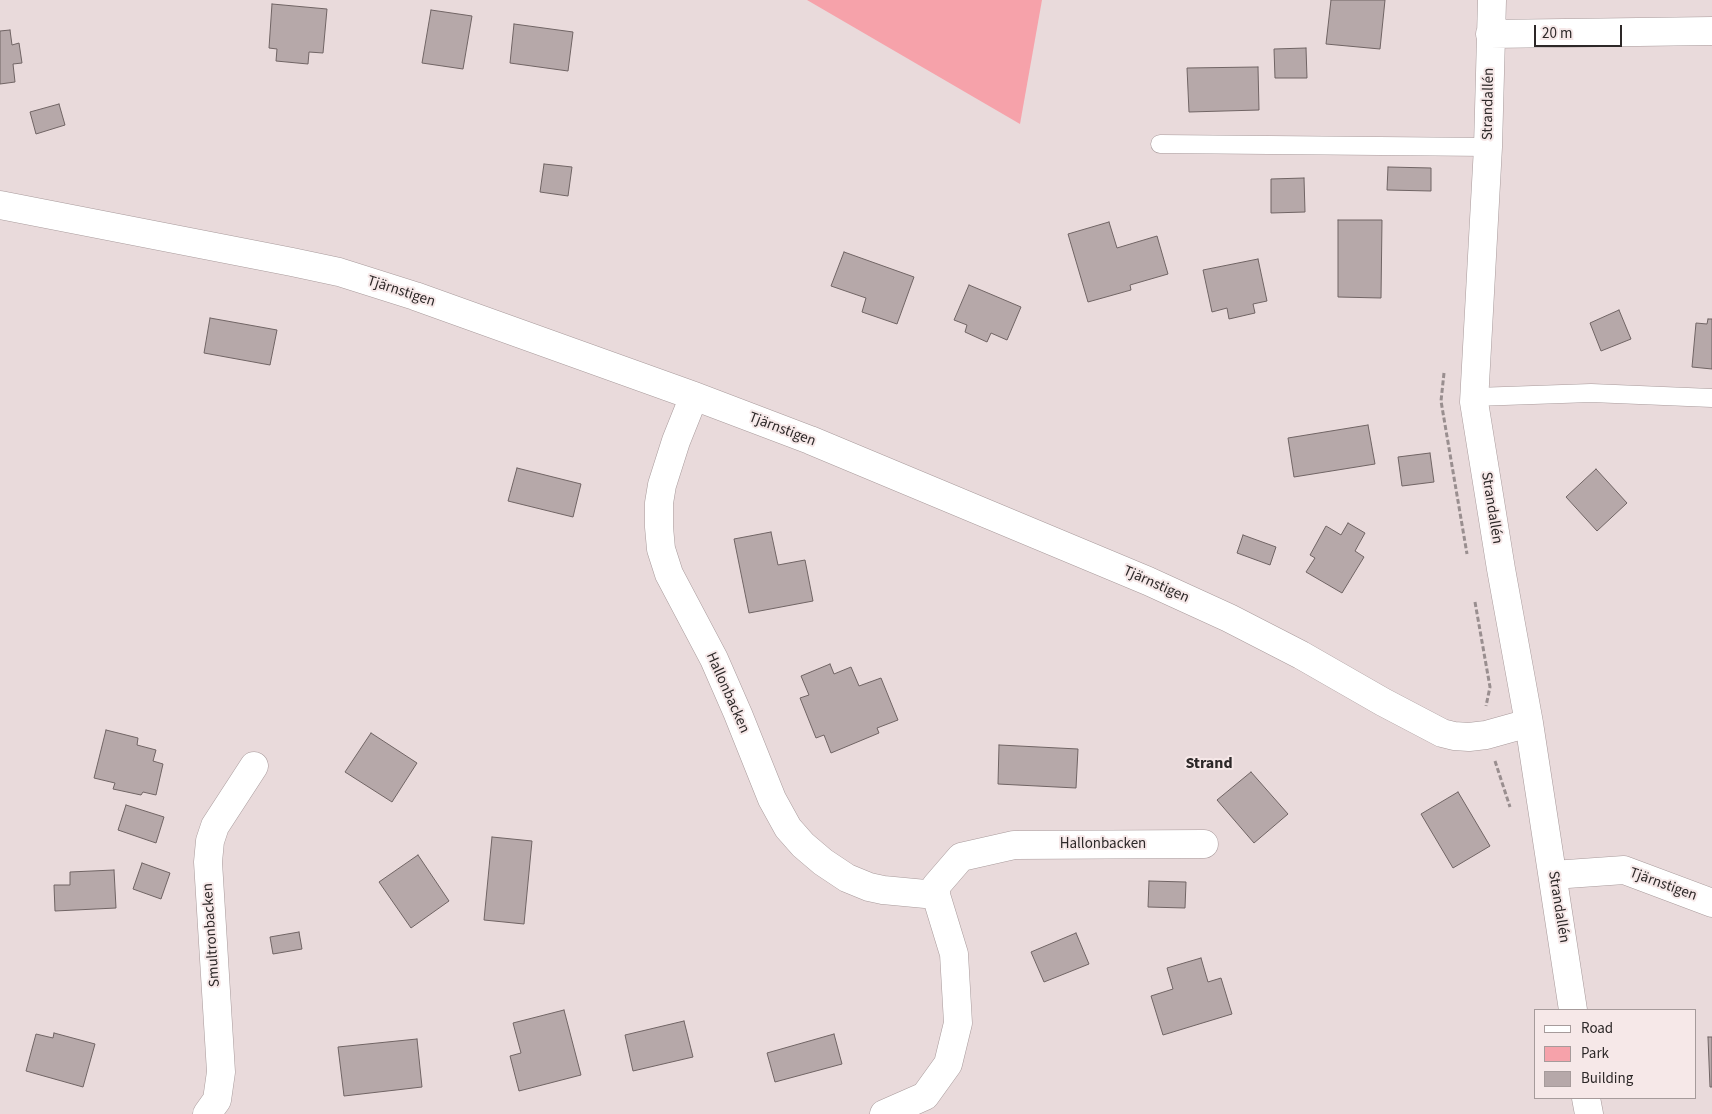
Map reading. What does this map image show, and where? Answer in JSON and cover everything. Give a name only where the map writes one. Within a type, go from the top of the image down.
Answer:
[{"type":"street","name":"Strandallén","points":[[1492,0],[1488,147],[1474,397],[1501,569],[1554,876],[1574,1009]]},
{"type":"street","points":[[1490,34],[1712,32]]},
{"type":"street","name":"Tjärnstigen","points":[[0,205],[339,272],[415,296],[694,396],[810,440],[1148,581],[1229,618],[1301,655],[1442,733],[1469,737],[1486,735],[1529,723]]},
{"type":"street","name":"Hallonbacken","points":[[694,396],[676,441],[662,485],[658,527],[661,549],[670,574],[714,659],[772,799],[788,828],[803,845],[823,862],[847,878],[869,887],[936,895],[936,886],[961,857],[1014,845],[1204,844]]},
{"type":"street","name":"Smultronbacken","points":[[207,1114],[217,1100],[221,1072],[208,862],[210,841],[215,826],[254,766]]},
{"type":"street","name":"Tjärnstigen","points":[[1554,876],[1624,870],[1712,903]]},
{"type":"street","points":[[884,1114],[925,1096],[948,1064],[958,1023],[954,954],[936,895]]},
{"type":"street","points":[[1586,1099],[1589,1114]]},
{"type":"lane","points":[[1160,144],[1488,147]]},
{"type":"lane","points":[[1474,397],[1591,393],[1712,398]]},
{"type":"path","points":[[1486,735],[1512,814]]},
{"type":"green space","points":[[807,0],[1042,0],[1020,124]]},
{"type":"building","points":[[1331,0],[1385,0],[1380,49],[1326,44]]},
{"type":"building","points":[[272,4],[327,9],[323,53],[309,52],[308,64],[276,61],[277,49],[269,48]]},
{"type":"building","points":[[431,10],[472,16],[463,69],[422,63]]},
{"type":"building","points":[[514,24],[573,32],[568,71],[510,63]]},
{"type":"building","points":[[10,30],[12,45],[19,43],[22,63],[13,64],[15,82],[0,84],[0,31]]},
{"type":"building","points":[[1306,48],[1307,78],[1275,78],[1274,49]]},
{"type":"building","points":[[1258,67],[1259,110],[1189,112],[1187,68]]},
{"type":"building","points":[[59,104],[65,125],[36,134],[30,112]]},
{"type":"building","points":[[544,164],[572,167],[568,196],[540,192]]},
{"type":"building","points":[[1388,167],[1431,168],[1431,191],[1387,190]]},
{"type":"building","points":[[1304,178],[1305,212],[1271,213],[1271,179]]},
{"type":"building","points":[[1338,220],[1382,220],[1381,298],[1338,297]]},
{"type":"building","points":[[1109,222],[1117,248],[1157,236],[1168,274],[1130,285],[1131,290],[1088,302],[1068,234]]},
{"type":"building","points":[[844,252],[914,277],[897,324],[862,312],[866,298],[831,286]]},
{"type":"building","points":[[1258,259],[1267,301],[1253,304],[1255,313],[1229,319],[1227,308],[1212,312],[1203,270]]},
{"type":"building","points":[[969,285],[1021,307],[1007,340],[991,333],[987,342],[965,332],[967,325],[954,320]]},
{"type":"building","points":[[1619,310],[1631,339],[1601,351],[1590,323]]},
{"type":"building","points":[[210,318],[277,330],[270,365],[204,353]]},
{"type":"building","points":[[1708,319],[1712,319],[1712,369],[1692,367],[1696,323],[1707,324]]},
{"type":"building","points":[[1368,425],[1375,464],[1294,477],[1288,438]]},
{"type":"building","points":[[1430,453],[1434,482],[1402,486],[1398,457]]},
{"type":"building","points":[[517,468],[581,484],[573,517],[508,501]]},
{"type":"building","points":[[1596,469],[1627,503],[1597,531],[1566,497]]},
{"type":"building","points":[[1348,523],[1365,533],[1355,551],[1364,557],[1342,593],[1306,572],[1315,558],[1310,555],[1326,526],[1341,535]]},
{"type":"building","points":[[771,532],[778,565],[805,560],[813,601],[749,613],[734,539]]},
{"type":"building","points":[[1243,535],[1276,547],[1270,565],[1237,553]]},
{"type":"building","points":[[830,664],[834,674],[851,667],[859,686],[881,678],[898,720],[877,728],[879,733],[831,753],[824,735],[816,738],[800,698],[809,695],[801,676]]},
{"type":"building","points":[[106,730],[138,738],[137,745],[156,750],[153,761],[163,764],[156,795],[143,792],[141,795],[113,789],[115,783],[94,778]]},
{"type":"building","points":[[371,733],[417,763],[392,802],[345,772]]},
{"type":"building","points":[[999,745],[1078,749],[1076,788],[998,784]]},
{"type":"building","points":[[1251,772],[1288,814],[1254,843],[1217,800]]},
{"type":"building","points":[[1458,792],[1490,846],[1453,868],[1421,814]]},
{"type":"building","points":[[126,805],[164,817],[156,843],[118,830]]},
{"type":"building","points":[[492,837],[532,841],[524,924],[484,920]]},
{"type":"building","points":[[418,855],[449,901],[411,928],[379,882]]},
{"type":"building","points":[[142,863],[170,873],[161,899],[133,889]]},
{"type":"building","points":[[114,870],[116,908],[55,911],[54,885],[70,885],[70,872]]},
{"type":"building","points":[[1149,881],[1186,882],[1185,908],[1148,907]]},
{"type":"building","points":[[299,932],[302,949],[273,954],[270,937]]},
{"type":"building","points":[[1076,933],[1089,964],[1044,982],[1031,952]]},
{"type":"building","points":[[1201,958],[1208,982],[1221,978],[1232,1014],[1163,1035],[1151,996],[1173,989],[1167,968]]},
{"type":"building","points":[[564,1010],[581,1075],[519,1091],[510,1056],[521,1053],[513,1023]]},
{"type":"building","points":[[684,1021],[693,1057],[633,1071],[625,1035]]},
{"type":"building","points":[[54,1033],[95,1044],[83,1087],[26,1071],[36,1034],[53,1038]]},
{"type":"building","points":[[834,1034],[842,1064],[775,1082],[767,1053]]},
{"type":"building","points":[[1708,1037],[1712,1037],[1712,1087],[1710,1087]]},
{"type":"building","points":[[417,1039],[422,1087],[344,1096],[338,1047]]},
{"type":"district","name":"Strand","points":[[1209,764]]}]
